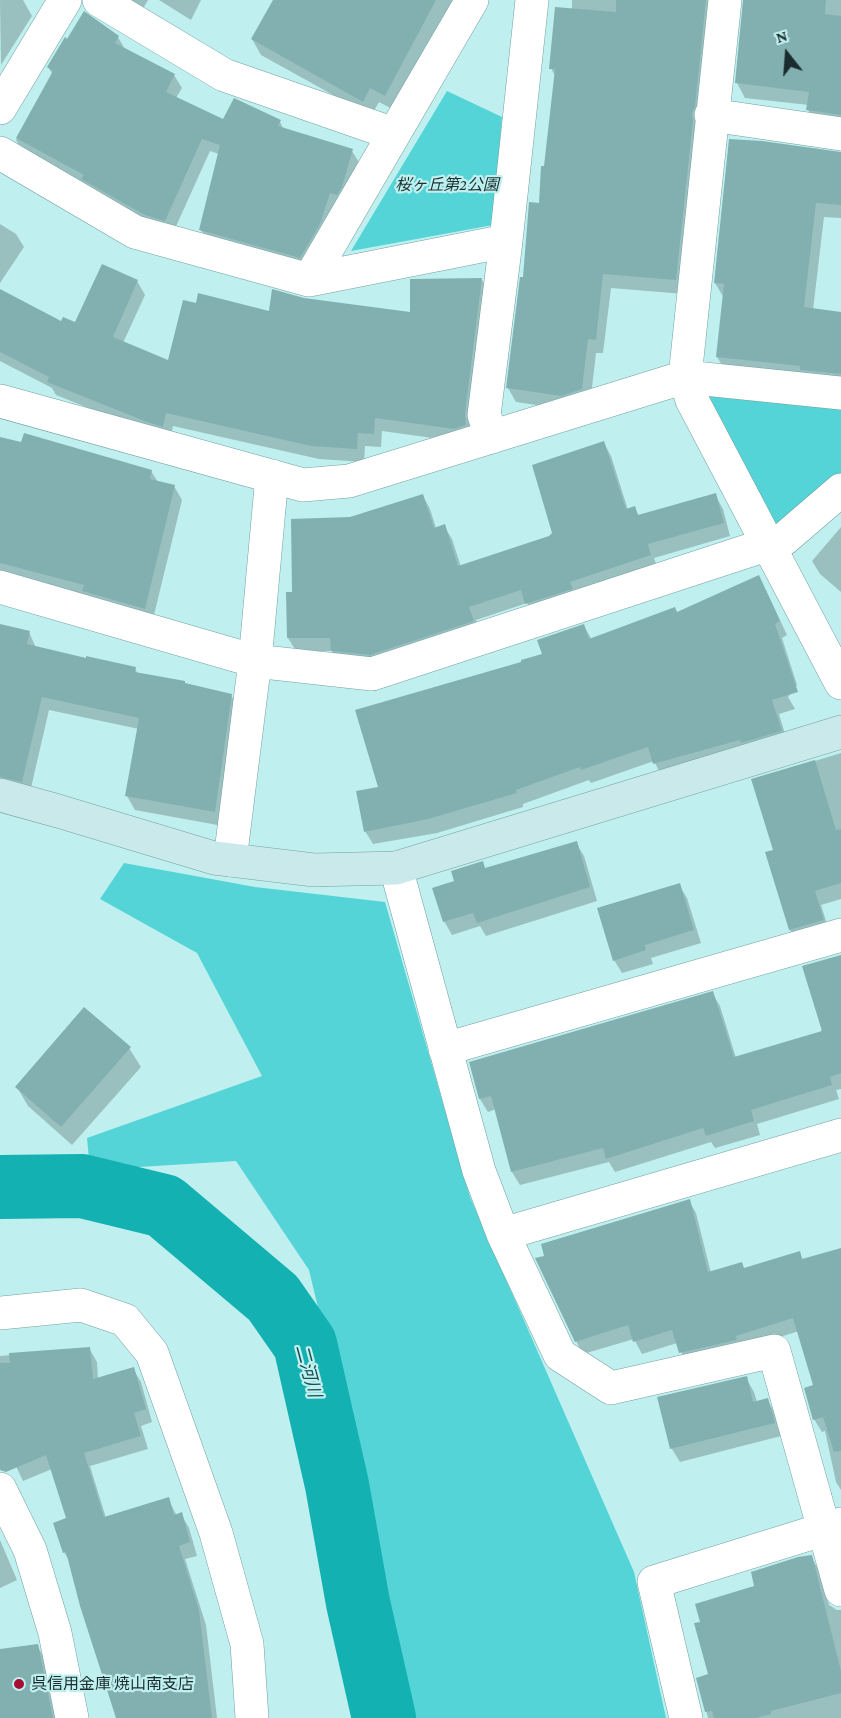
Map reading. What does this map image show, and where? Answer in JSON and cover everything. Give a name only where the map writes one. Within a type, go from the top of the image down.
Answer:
[{"type":"street","points":[[0,108],[65,0]]},
{"type":"street","points":[[99,0],[224,75],[394,134]]},
{"type":"street","points":[[309,280],[472,0]]},
{"type":"street","points":[[492,437],[484,415],[506,241],[532,0]]},
{"type":"street","points":[[724,0],[685,377],[692,400],[841,683]]},
{"type":"street","points":[[711,115],[841,134]]},
{"type":"street","points":[[0,153],[135,231],[309,280],[506,241]]},
{"type":"street","points":[[0,401],[303,485],[349,481],[685,377],[841,393]]},
{"type":"street","points":[[230,860],[255,661],[272,476]]},
{"type":"street","points":[[0,587],[255,661],[372,674],[784,539],[841,490]]},
{"type":"street","points":[[0,795],[214,858],[314,870],[396,868],[841,732]]},
{"type":"street","points":[[396,868],[479,1171],[503,1234],[560,1355],[611,1388],[774,1351],[833,1526],[841,1590]]},
{"type":"street","points":[[445,1049],[841,935]]},
{"type":"street","points":[[503,1234],[841,1135]]},
{"type":"street","points":[[0,1313],[81,1305],[125,1320],[152,1353],[216,1533],[247,1644],[252,1718]]},
{"type":"street","points":[[0,1490],[30,1550],[55,1633],[72,1718]]},
{"type":"street","points":[[686,1718],[654,1582],[833,1526]]},
{"type":"green space","name":"桜ヶ丘第2公園","points":[[447,91],[502,117],[493,225],[351,251]]},
{"type":"green space","points":[[704,391],[841,408],[841,477],[774,529]]},
{"type":"green space","points":[[124,863],[255,887],[385,902],[470,1197],[634,1572],[666,1718],[402,1718],[394,1625],[309,1270],[236,1161],[90,1170],[87,1138],[262,1076],[197,953],[100,899]]},
{"type":"building","points":[[273,0],[436,0],[385,96],[370,88],[363,102],[251,39]]},
{"type":"building","points":[[616,0],[706,0],[695,107],[692,113],[676,280],[603,274],[596,340],[588,339],[582,389],[562,396],[506,388],[520,277],[523,277],[529,202],[539,203],[541,166],[544,166],[555,69],[549,69],[555,7],[616,12]]},
{"type":"building","points":[[743,0],[826,0],[825,14],[841,16],[841,115],[806,110],[809,92],[735,83]]},
{"type":"building","points":[[84,11],[119,36],[115,43],[175,74],[166,92],[223,119],[234,98],[281,120],[278,126],[353,149],[342,187],[337,195],[330,193],[320,224],[300,258],[199,230],[220,145],[202,139],[165,221],[134,209],[81,179],[84,175],[16,138],[53,71],[47,67]]},
{"type":"building","points":[[729,139],[762,141],[841,152],[841,205],[816,203],[804,307],[841,312],[841,374],[800,370],[800,366],[716,357],[724,284],[714,283]]},
{"type":"building","points":[[102,264],[138,280],[113,337],[168,360],[183,300],[196,303],[198,293],[269,311],[272,289],[304,298],[410,312],[410,279],[482,278],[465,413],[466,425],[454,429],[375,418],[374,434],[358,433],[357,449],[311,446],[166,413],[163,427],[47,382],[49,377],[0,352],[0,289],[61,321],[63,317],[75,322]]},
{"type":"building","points":[[24,433],[152,470],[150,479],[175,485],[145,609],[82,591],[84,585],[0,563],[0,437],[21,442]]},
{"type":"building","points":[[604,441],[626,509],[635,506],[638,515],[716,493],[724,523],[648,544],[651,555],[570,582],[573,589],[525,604],[521,590],[469,607],[474,621],[370,655],[331,651],[330,638],[287,638],[286,592],[292,592],[291,519],[350,517],[423,494],[434,528],[445,524],[458,566],[549,536],[552,533],[532,465]]},
{"type":"building","points":[[759,575],[780,621],[775,624],[798,692],[772,700],[782,731],[653,764],[648,747],[581,770],[580,767],[516,790],[517,793],[428,819],[364,832],[356,791],[378,787],[355,710],[521,662],[521,660],[542,654],[537,640],[584,624],[589,639],[675,607],[677,612]]},
{"type":"building","points":[[0,624],[30,631],[27,644],[136,667],[135,672],[185,681],[185,683],[232,694],[215,812],[125,796],[139,718],[42,697],[22,782],[0,777]]},
{"type":"building","points":[[815,760],[836,830],[841,829],[841,883],[815,891],[824,920],[789,930],[765,852],[773,850],[751,779]]},
{"type":"building","points":[[577,841],[590,887],[477,923],[473,913],[443,922],[432,888],[454,881],[451,871],[483,861],[485,868]]},
{"type":"building","points":[[680,883],[694,930],[645,945],[646,950],[613,961],[597,908]]},
{"type":"building","points":[[841,955],[841,1073],[830,1077],[832,1085],[751,1110],[754,1121],[706,1136],[703,1128],[606,1159],[603,1148],[511,1172],[491,1096],[479,1099],[469,1062],[713,991],[734,1057],[822,1031],[802,966]]},
{"type":"building","points":[[84,1007],[131,1047],[61,1127],[15,1087]]},
{"type":"building","points":[[690,1199],[708,1272],[742,1262],[744,1268],[800,1251],[802,1259],[841,1248],[841,1451],[834,1452],[823,1417],[813,1420],[804,1388],[813,1385],[793,1318],[736,1336],[737,1340],[679,1353],[672,1330],[633,1342],[628,1325],[575,1342],[535,1258],[544,1256],[541,1244]]},
{"type":"building","points":[[90,1347],[93,1379],[134,1367],[146,1409],[134,1413],[141,1436],[84,1453],[104,1517],[169,1497],[174,1515],[182,1512],[190,1542],[179,1546],[199,1610],[212,1718],[116,1718],[80,1606],[66,1552],[63,1553],[53,1523],[66,1518],[46,1455],[6,1472],[0,1470],[0,1363],[10,1363],[9,1353]]},
{"type":"building","points":[[747,1376],[753,1402],[768,1398],[775,1423],[670,1449],[657,1397]]},
{"type":"building","points":[[812,1555],[841,1671],[841,1693],[771,1711],[771,1714],[756,1718],[714,1718],[712,1711],[705,1712],[696,1678],[708,1674],[694,1623],[700,1622],[695,1604],[754,1586],[751,1572],[798,1557]]},
{"type":"building","name":"呉信用金庫 焼山南支店","points":[[38,1644],[53,1718],[0,1718],[0,1649]]},
{"type":"waterway","name":"二河川","points":[[0,1187],[82,1186],[164,1206],[273,1298],[305,1344],[337,1485],[358,1603],[384,1718]]},
{"type":"place","name":"呉信用金庫 焼山南支店","points":[[19,1684]]}]
